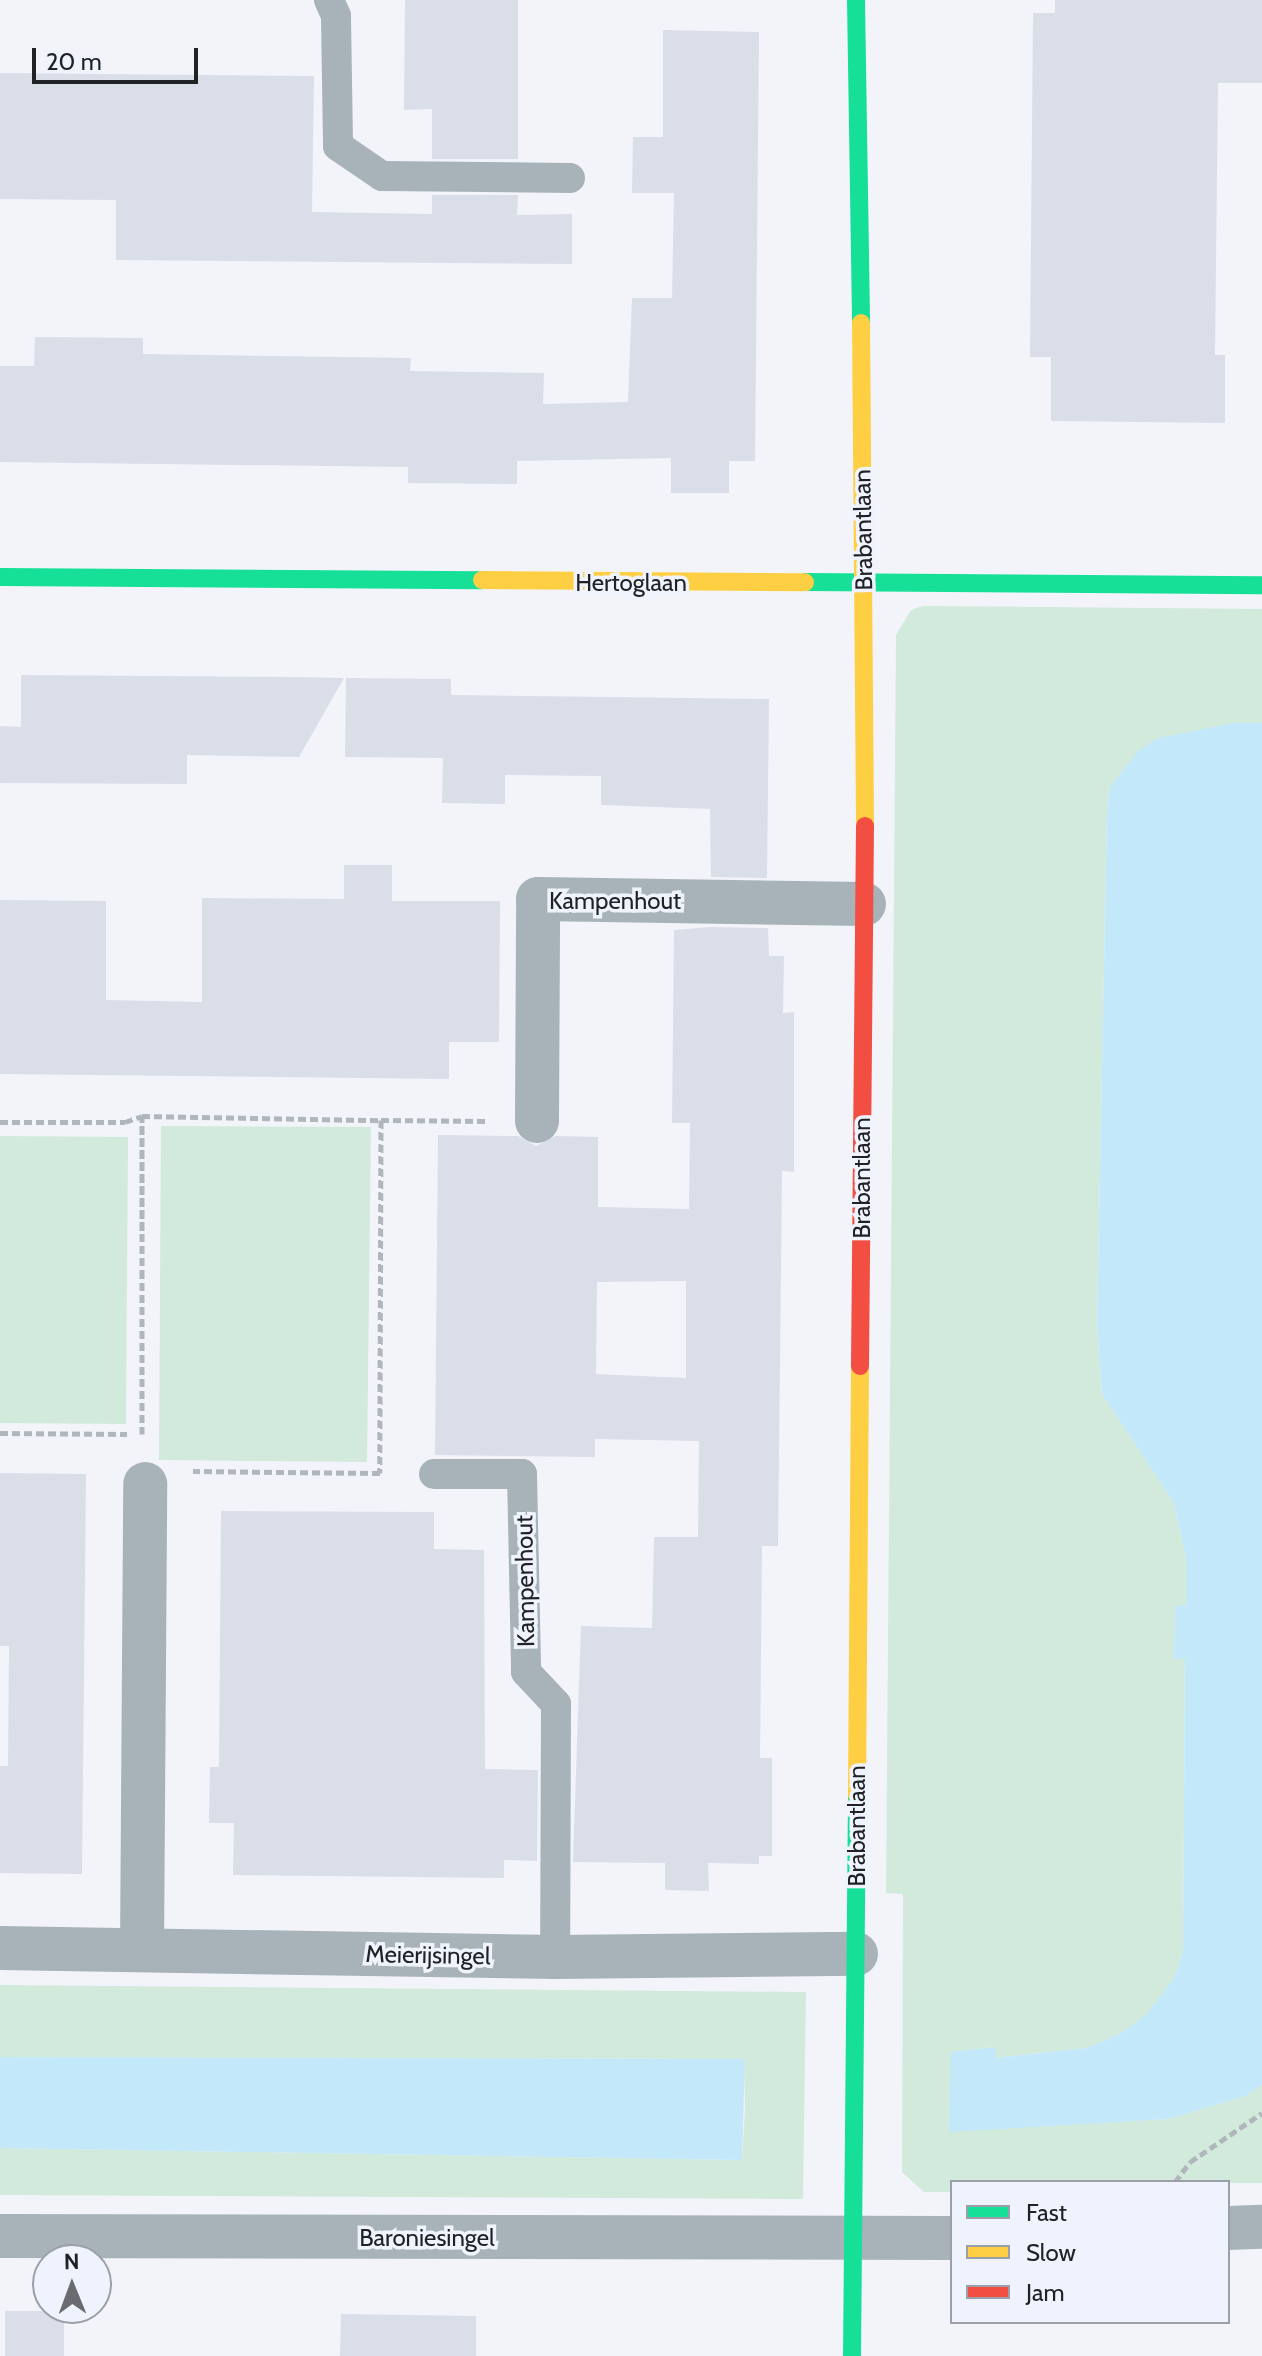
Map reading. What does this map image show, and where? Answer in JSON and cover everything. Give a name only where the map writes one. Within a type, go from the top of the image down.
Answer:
[{"type":"street","name":"Brabantlaan","points":[[852,2356],[864,904],[864,582],[856,0]]},
{"type":"street","name":"Hertoglaan","points":[[0,577],[1262,585]]},
{"type":"street","name":"Kampenhout","points":[[537,1121],[538,899],[864,904]]},
{"type":"street","points":[[142,1950],[143,1465]]},
{"type":"street","name":"Meierijsingel","points":[[0,1948],[555,1957],[856,1954]]},
{"type":"street","points":[[1230,2228],[1262,2227]]},
{"type":"street","name":"Baroniesingel","points":[[0,2236],[853,2241],[950,2238]]},
{"type":"lane","points":[[329,0],[336,16],[338,146],[382,176],[570,178]]},
{"type":"lane","name":"Kampenhout","points":[[434,1474],[522,1474],[526,1672],[556,1704],[555,1957]]},
{"type":"path","points":[[0,1122],[125,1122],[142,1116],[537,1121]]},
{"type":"path","points":[[142,1116],[143,1465]]},
{"type":"path","points":[[189,1471],[380,1473],[381,1120]]},
{"type":"path","points":[[0,1433],[142,1434]]},
{"type":"path","points":[[1176,2180],[1190,2162],[1262,2113]]},
{"type":"green space","points":[[923,606],[1262,609],[1262,723],[1158,738],[1110,787],[1107,812],[1097,1325],[1102,1394],[1173,1501],[1186,1557],[1186,1606],[1175,1606],[1174,1658],[1185,1658],[1183,1953],[1174,1978],[1147,2015],[1120,2034],[1086,2048],[995,2058],[994,2047],[952,2052],[949,2131],[1169,2119],[1245,2096],[1262,2085],[1262,2183],[1230,2183],[1230,2180],[950,2180],[950,2192],[924,2192],[902,2172],[903,1894],[886,1893],[896,635],[911,610]]},
{"type":"green space","points":[[161,1126],[371,1127],[367,1462],[159,1460]]},
{"type":"green space","points":[[0,1136],[128,1137],[126,1424],[0,1423]]},
{"type":"green space","points":[[0,1985],[806,1992],[803,2199],[0,2195],[0,2148],[742,2160],[745,2109],[744,2059],[0,2057]]},
{"type":"water","points":[[1234,723],[1262,723],[1262,2085],[1245,2096],[1169,2119],[949,2132],[951,2052],[995,2047],[996,2058],[1086,2048],[1120,2034],[1147,2014],[1174,1978],[1183,1953],[1185,1659],[1174,1659],[1175,1606],[1186,1605],[1186,1557],[1173,1501],[1102,1394],[1097,1325],[1107,812],[1110,787],[1138,751],[1158,738]]},
{"type":"water","points":[[0,2057],[745,2059],[742,2160],[0,2148]]},
{"type":"building","points":[[405,0],[518,0],[518,159],[432,159],[432,109],[404,110]]},
{"type":"building","points":[[1055,0],[1262,0],[1262,83],[1218,83],[1215,355],[1225,355],[1225,423],[1051,421],[1051,357],[1030,357],[1033,13],[1055,13]]},
{"type":"building","points":[[663,30],[759,32],[755,461],[729,461],[729,493],[671,493],[671,458],[517,461],[517,484],[408,483],[408,467],[0,462],[0,366],[34,366],[35,337],[143,338],[143,354],[411,358],[410,371],[544,373],[543,404],[628,402],[632,298],[672,298],[674,193],[632,193],[633,137],[663,137]]},
{"type":"building","points":[[0,73],[314,76],[312,212],[432,214],[432,195],[518,195],[517,215],[572,214],[572,264],[116,260],[116,200],[0,199]]},
{"type":"building","points":[[21,675],[344,678],[299,757],[187,755],[187,784],[0,783],[0,726],[21,727]]},
{"type":"building","points":[[346,678],[451,679],[451,695],[769,699],[767,878],[711,877],[710,809],[601,805],[601,776],[505,775],[505,804],[442,803],[443,758],[345,757]]},
{"type":"building","points":[[344,865],[392,865],[392,901],[500,901],[499,1042],[449,1042],[449,1079],[0,1074],[0,900],[106,901],[106,1000],[202,1002],[202,898],[344,899]]},
{"type":"building","points":[[768,928],[769,956],[784,956],[783,1013],[794,1012],[794,1172],[782,1171],[778,1546],[762,1546],[760,1758],[772,1758],[772,1856],[759,1856],[759,1864],[708,1863],[709,1891],[665,1890],[665,1863],[573,1862],[581,1626],[652,1628],[654,1537],[698,1537],[699,1441],[595,1439],[595,1457],[435,1455],[438,1135],[518,1136],[536,1146],[556,1136],[598,1137],[598,1207],[689,1209],[690,1123],[672,1123],[674,930]],"holes":[[[686,1281],[686,1378],[596,1374],[597,1282]]]},
{"type":"building","points":[[0,1473],[86,1474],[82,1874],[0,1873],[0,1766],[8,1766],[9,1646],[0,1646]]},
{"type":"building","points":[[221,1511],[434,1512],[434,1549],[484,1550],[485,1769],[538,1770],[537,1861],[504,1860],[504,1878],[233,1875],[234,1823],[209,1823],[210,1767],[219,1767]]},
{"type":"building","points":[[5,2311],[32,2311],[32,2324],[64,2324],[64,2356],[5,2356]]},
{"type":"building","points":[[341,2314],[476,2316],[476,2356],[340,2356]]},
{"type":"traffic: fast","points":[[856,0],[861,323]]},
{"type":"traffic: fast","points":[[0,577],[482,580]]},
{"type":"traffic: fast","points":[[805,582],[1262,585]]},
{"type":"traffic: fast","points":[[852,2356],[857,1795]]},
{"type":"traffic: slow","points":[[861,323],[865,826]]},
{"type":"traffic: slow","points":[[482,580],[805,582]]},
{"type":"traffic: slow","points":[[857,1795],[860,1366]]},
{"type":"traffic: jam","points":[[860,1366],[865,826]]}]
